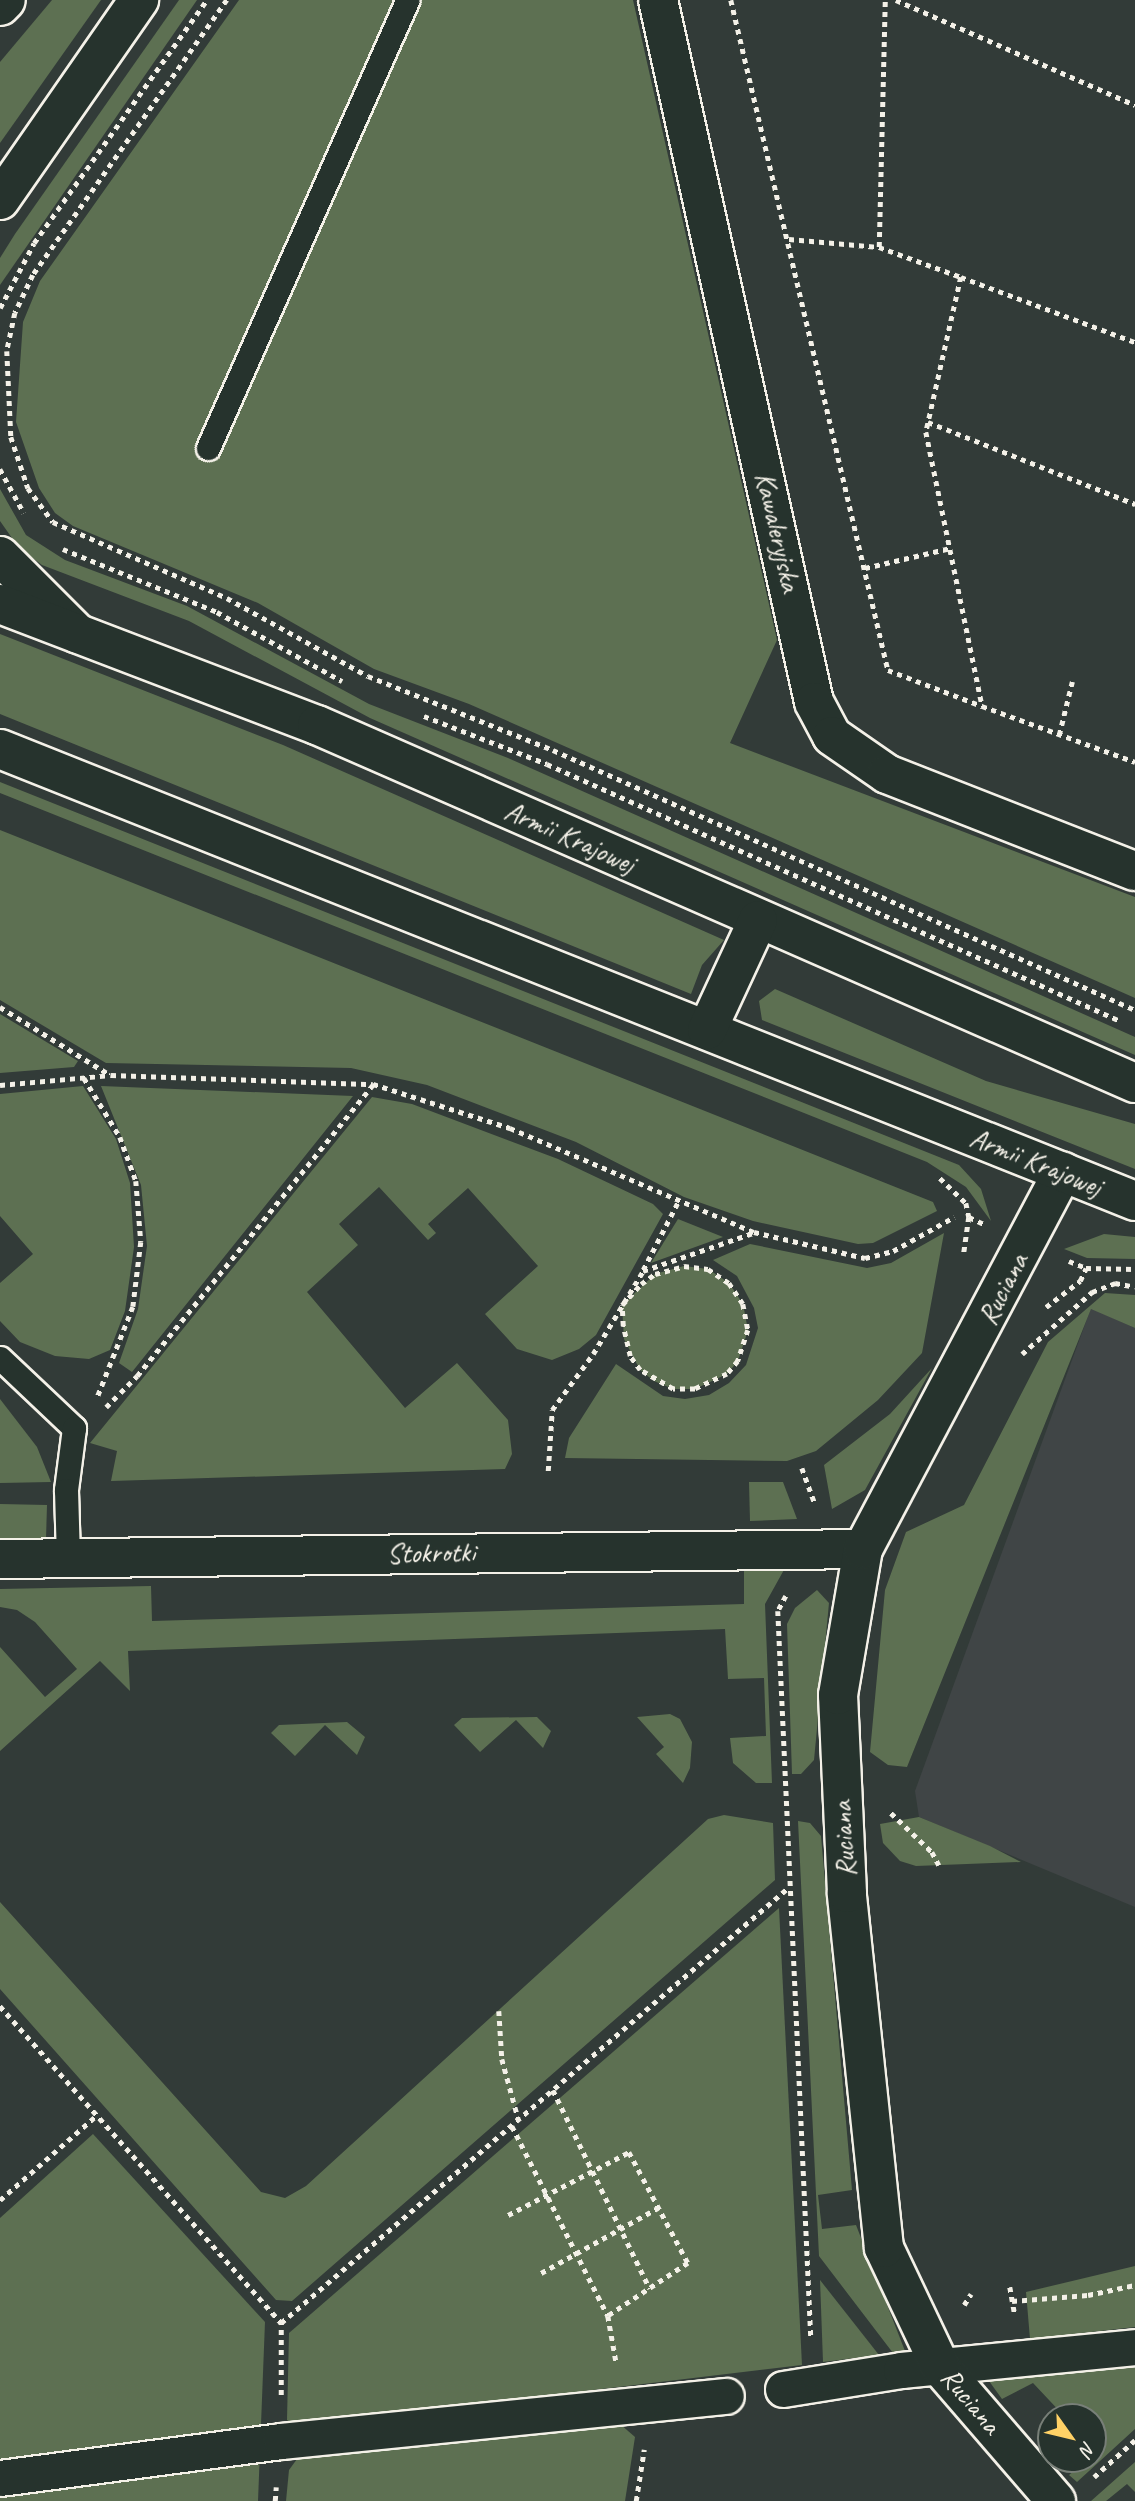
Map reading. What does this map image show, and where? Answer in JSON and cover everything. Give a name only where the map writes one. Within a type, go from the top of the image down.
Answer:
[{"type":"street","points":[[0,6],[6,0]]},
{"type":"street","points":[[0,200],[139,0]]},
{"type":"street","name":"Kawaleryjska","points":[[658,0],[814,702],[832,736],[887,774],[1135,871]]},
{"type":"street","points":[[0,556],[82,638]]},
{"type":"street","name":"Armii Krajowej","points":[[0,604],[82,638],[317,725],[1135,1083]]},
{"type":"street","name":"Armii Krajowej","points":[[0,749],[1135,1201]]},
{"type":"street","points":[[707,1030],[758,920]]},
{"type":"street","name":"Ruciana","points":[[1063,1172],[863,1549],[838,1695],[847,1893],[884,2248],[941,2368],[1071,2492]]},
{"type":"street","name":"Stokrotki","points":[[0,1559],[817,1547],[863,1549]]},
{"type":"street","points":[[798,2386],[1135,2347]]},
{"type":"street","points":[[0,2478],[281,2441],[726,2396]]},
{"type":"lane","points":[[208,448],[407,0]]},
{"type":"lane","points":[[0,1358],[74,1428],[66,1490],[68,1557]]},
{"type":"path","points":[[0,308],[34,243],[207,0]]},
{"type":"path","points":[[227,0],[33,275],[15,313],[7,351],[10,437],[23,477],[53,522],[227,598],[368,676],[553,750],[1135,1010]]},
{"type":"path","points":[[732,0],[888,670],[1135,762]]},
{"type":"path","points":[[879,247],[885,0]]},
{"type":"path","points":[[896,0],[1135,105]]},
{"type":"path","points":[[789,239],[879,247],[1135,342]]},
{"type":"path","points":[[961,277],[926,432],[982,706]]},
{"type":"path","points":[[928,422],[1135,504]]},
{"type":"path","points":[[0,470],[30,523]]},
{"type":"path","points":[[51,543],[217,612],[355,687]]},
{"type":"path","points":[[865,568],[951,548]]},
{"type":"path","points":[[1059,735],[1072,682]]},
{"type":"path","points":[[414,713],[547,764],[1131,1026]]},
{"type":"path","points":[[0,1007],[111,1075]]},
{"type":"path","points":[[0,1085],[111,1075],[373,1084],[510,1128],[677,1202],[754,1232],[865,1258],[893,1251],[954,1217]]},
{"type":"path","points":[[84,1078],[120,1137],[136,1181],[141,1242],[133,1307],[96,1402]]},
{"type":"path","points":[[103,1410],[138,1376],[373,1084]]},
{"type":"path","points":[[548,1471],[552,1410],[643,1271],[677,1202]]},
{"type":"path","points":[[643,1271],[754,1232]]},
{"type":"path","points":[[684,1266],[708,1269],[729,1283],[743,1304],[745,1345],[727,1374],[712,1384],[673,1389],[654,1381],[630,1356],[622,1305],[655,1274],[684,1266]]},
{"type":"path","points":[[1012,1364],[1092,1292],[1115,1283],[1135,1286]]},
{"type":"path","points":[[798,2386],[789,1888],[778,1611],[817,1547],[817,1508],[802,1468]]},
{"type":"path","points":[[884,1803],[932,1852],[939,1865]]},
{"type":"path","points":[[281,2323],[789,1888]]},
{"type":"path","points":[[0,2006],[281,2323],[281,2441]]},
{"type":"path","points":[[499,2011],[502,2059],[519,2121]]},
{"type":"path","points":[[553,2090],[650,2289]]},
{"type":"path","points":[[0,2200],[97,2115]]},
{"type":"path","points":[[512,2126],[608,2316],[619,2376],[637,2405],[647,2432],[636,2501]]},
{"type":"path","points":[[508,2215],[629,2152],[688,2263],[608,2316]]},
{"type":"path","points":[[541,2273],[658,2208]]},
{"type":"path","points":[[1013,2301],[1088,2295],[1135,2285]]},
{"type":"path","points":[[1071,2492],[1135,2440]]},
{"type":"shaded area","points":[[1091,1308],[1135,1328],[1135,1907],[919,1817],[915,1791]]},
{"type":"green space","points":[[52,0],[101,0],[0,143],[0,62]]},
{"type":"green space","points":[[179,0],[197,0],[0,285],[0,258],[15,234]]},
{"type":"green space","points":[[239,0],[633,0],[777,640],[730,743],[1135,897],[1135,998],[469,704],[374,669],[258,603],[73,526],[55,513],[39,488],[16,422],[23,322],[40,281]]},
{"type":"green space","points":[[0,489],[26,535],[65,560],[187,606],[369,704],[508,758],[1135,1037],[1135,1055],[370,718],[189,621],[42,565],[19,548],[0,521]]},
{"type":"green space","points":[[0,634],[283,745],[724,940],[702,965],[691,994],[0,714]]},
{"type":"green space","points":[[0,782],[959,1165],[981,1189],[991,1221],[966,1187],[927,1162],[0,793]]},
{"type":"green space","points":[[0,830],[933,1202],[937,1211],[873,1243],[858,1244],[753,1221],[684,1197],[576,1142],[427,1085],[351,1068],[106,1063],[0,1000]]},
{"type":"green space","points":[[775,989],[986,1081],[1135,1124],[1135,1169],[762,1020],[759,1001]]},
{"type":"green space","points":[[0,1014],[78,1061],[74,1067],[0,1073]]},
{"type":"green space","points":[[83,1086],[116,1139],[130,1183],[134,1247],[125,1311],[110,1350],[89,1359],[55,1356],[20,1342],[0,1321],[0,1283],[33,1254],[0,1216],[0,1094]]},
{"type":"green space","points":[[101,1086],[353,1096],[132,1372],[119,1363],[138,1309],[147,1246],[141,1185]]},
{"type":"green space","points":[[372,1097],[412,1104],[558,1159],[653,1204],[663,1214],[596,1335],[579,1349],[552,1360],[517,1349],[485,1314],[538,1266],[468,1188],[428,1224],[436,1233],[428,1240],[379,1187],[339,1224],[358,1245],[307,1292],[405,1408],[457,1363],[508,1420],[512,1454],[505,1469],[111,1481],[117,1451],[90,1443]]},
{"type":"green space","points":[[678,1219],[723,1237],[651,1263]]},
{"type":"green space","points":[[944,1233],[922,1353],[878,1400],[816,1451],[787,1461],[565,1458],[569,1438],[616,1364],[663,1396],[685,1399],[709,1395],[729,1383],[746,1365],[758,1328],[754,1308],[737,1276],[713,1260],[750,1244],[867,1268],[891,1263]]},
{"type":"green space","points":[[1104,1234],[1135,1237],[1135,1259],[1087,1258],[1064,1249]]},
{"type":"green space","points":[[684,1266],[708,1269],[729,1283],[743,1304],[748,1330],[738,1361],[727,1374],[695,1389],[673,1389],[654,1381],[640,1370],[624,1339],[622,1305],[655,1274]]},
{"type":"green space","points":[[1105,1293],[1135,1295],[1135,1328],[1091,1309],[907,1767],[888,1765],[870,1752],[885,1590],[906,1532],[964,1505],[1048,1342]]},
{"type":"green space","points":[[932,1368],[865,1490],[832,1509],[824,1465],[890,1414]]},
{"type":"green space","points":[[0,1399],[37,1447],[51,1482],[0,1483]]},
{"type":"green space","points":[[749,1482],[783,1482],[797,1519],[750,1521]]},
{"type":"green space","points":[[0,1504],[47,1505],[46,1539],[0,1538]]},
{"type":"green space","points":[[785,1568],[765,1604],[772,1783],[756,1783],[733,1763],[730,1738],[766,1736],[764,1678],[728,1679],[725,1629],[128,1651],[130,1691],[100,1661],[0,1751],[0,1647],[45,1697],[77,1669],[35,1622],[17,1610],[0,1607],[0,1589],[151,1586],[152,1621],[744,1604],[744,1569]]},
{"type":"green space","points":[[817,1590],[829,1603],[814,1760],[801,1774],[792,1774],[787,1624],[795,1608]]},
{"type":"green space","points":[[670,1714],[680,1719],[692,1742],[690,1768],[683,1783],[656,1754],[664,1747],[637,1717]]},
{"type":"green space","points":[[537,1717],[551,1731],[543,1748],[516,1720],[480,1752],[454,1725],[462,1718]]},
{"type":"green space","points":[[347,1722],[365,1737],[357,1755],[325,1725],[295,1756],[271,1733],[279,1725]]},
{"type":"green space","points":[[724,1815],[773,1823],[775,1880],[292,2301],[276,2300],[0,1989],[0,1902],[261,2192],[285,2198],[306,2186],[708,1819]]},
{"type":"green space","points":[[919,1817],[990,1846],[1021,1862],[916,1866],[900,1861],[883,1843],[880,1824]]},
{"type":"green space","points":[[798,1821],[810,1823],[821,1836],[852,2190],[818,2195],[822,2229],[856,2225],[905,2351],[893,2353],[819,2256]]},
{"type":"green space","points":[[779,1908],[802,2365],[295,2426],[287,2420],[289,2333]]},
{"type":"green space","points":[[93,2134],[265,2322],[258,2501],[0,2501],[0,2218]]},
{"type":"green space","points":[[1135,2266],[1135,2327],[1030,2339],[1026,2292]]},
{"type":"green space","points":[[820,2280],[879,2355],[823,2362]]},
{"type":"green space","points":[[1135,2364],[1135,2429],[1107,2455],[1107,2403],[1052,2403],[1033,2383],[1002,2399],[989,2381]]},
{"type":"green space","points":[[620,2424],[635,2437],[625,2501],[286,2501],[289,2470],[297,2459]]},
{"type":"green space","points":[[1135,2462],[1135,2492],[1127,2484],[1106,2501],[1091,2501]]},
{"type":"green space","points":[[1071,2473],[1087,2473],[1077,2482],[1069,2475]]}]
